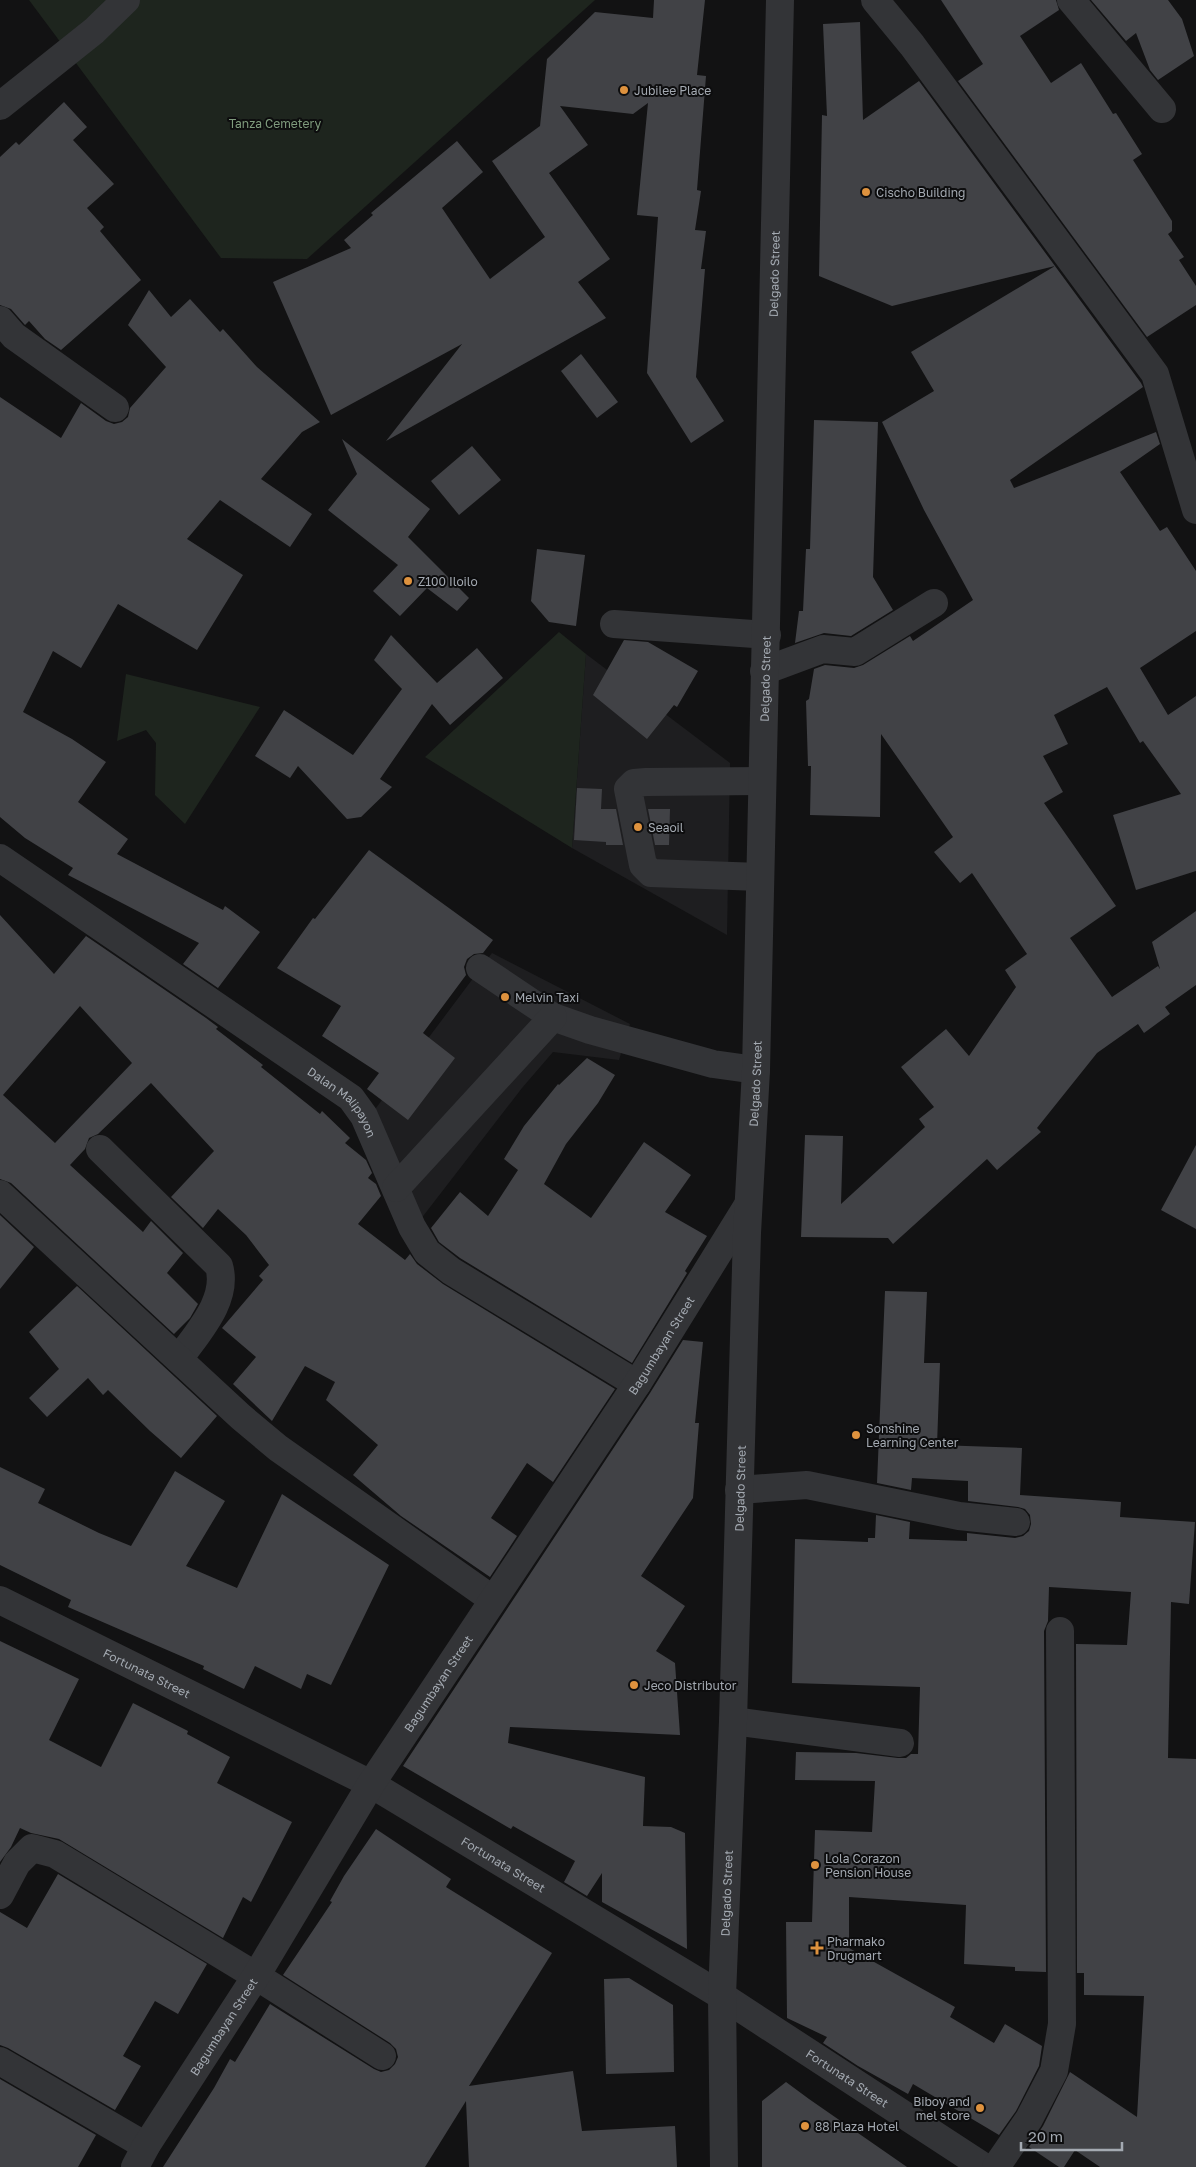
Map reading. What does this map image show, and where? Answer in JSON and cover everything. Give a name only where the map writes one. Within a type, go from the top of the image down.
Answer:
[{"type":"street","points":[[0,106],[94,31],[126,0]]},
{"type":"street","name":"Delgado Street","points":[[724,2167],[722,1996],[733,1721],[748,1205],[756,1070],[780,0]]},
{"type":"street","points":[[875,0],[912,45],[1155,374],[1196,510]]},
{"type":"street","points":[[1071,0],[1162,109]]},
{"type":"street","points":[[0,320],[14,336],[115,408]]},
{"type":"street","points":[[764,671],[823,650],[855,652],[934,604]]},
{"type":"street","points":[[614,624],[767,635]]},
{"type":"street","points":[[760,877],[651,873],[643,865],[628,789],[634,783],[646,782],[762,781]]},
{"type":"street","name":"Dalan Malipayon","points":[[0,858],[351,1098],[364,1116],[412,1227],[427,1252],[451,1271],[637,1384]]},
{"type":"street","points":[[480,968],[553,1016],[590,1030],[713,1064],[756,1070]]},
{"type":"street","points":[[396,1188],[553,1016]]},
{"type":"street","points":[[100,1148],[219,1266],[223,1278],[216,1303],[179,1359]]},
{"type":"street","points":[[0,1194],[241,1417],[278,1448],[492,1599]]},
{"type":"street","name":"Bagumbayan Street","points":[[140,2157],[256,1976],[371,1784],[492,1599],[637,1384],[748,1205]]},
{"type":"street","points":[[739,1490],[807,1485],[958,1516],[1016,1522]]},
{"type":"street","name":"Fortunata Street","points":[[0,1600],[371,1784],[722,1996],[984,2167]]},
{"type":"street","points":[[996,2167],[1028,2119],[1054,2071],[1062,2024],[1060,1631]]},
{"type":"street","points":[[733,1721],[900,1744]]},
{"type":"street","points":[[0,1895],[17,1863],[32,1848],[55,1854],[256,1976],[382,2056]]},
{"type":"street","points":[[0,2061],[140,2157]]},
{"type":"shaded area","points":[[586,654],[730,763],[727,935],[572,848]]},
{"type":"shaded area","points":[[492,953],[630,1024],[619,1060],[553,1052],[522,1088],[417,1224],[373,1112]]},
{"type":"green space","name":"Tanza Cemetery","points":[[29,0],[595,0],[307,259],[221,258]]},
{"type":"green space","points":[[559,632],[586,654],[572,848],[425,757]]},
{"type":"green space","points":[[126,674],[260,707],[185,824],[155,795],[156,743],[146,730],[117,741]]},
{"type":"building","points":[[654,0],[705,0],[697,75],[706,76],[697,190],[701,191],[695,230],[706,231],[701,269],[705,269],[696,377],[724,421],[691,443],[647,373],[658,217],[637,215],[648,103],[633,114],[560,106],[588,145],[549,173],[610,259],[578,282],[606,318],[386,441],[462,344],[331,415],[273,282],[351,248],[344,240],[373,215],[371,213],[457,141],[483,172],[442,208],[490,279],[545,237],[492,161],[540,126],[547,59],[595,12],[653,18]]},
{"type":"building","points":[[941,0],[1056,0],[1059,10],[1020,36],[1051,83],[1081,63],[1113,114],[1116,113],[1142,154],[1133,160],[1172,221],[1172,231],[1168,234],[1184,257],[1179,260],[1196,286],[1196,305],[1147,337],[958,81],[983,64]]},
{"type":"building","points":[[1091,0],[1168,0],[1182,19],[1194,56],[1158,80],[1150,70],[1136,33],[1126,41]]},
{"type":"building","points":[[860,22],[863,120],[919,81],[1055,266],[892,306],[819,276],[822,115],[827,116],[823,24]]},
{"type":"building","points":[[64,102],[87,127],[73,140],[114,184],[87,208],[104,227],[100,231],[141,280],[61,350],[45,339],[29,321],[25,325],[11,309],[0,305],[0,157],[16,142],[19,145]]},
{"type":"building","points":[[1055,266],[1143,387],[1010,480],[1014,488],[1156,432],[1160,444],[1120,472],[1160,531],[1167,527],[1196,571],[1196,631],[1140,668],[1168,715],[1196,696],[1196,871],[1136,890],[1113,815],[1181,794],[1143,741],[1140,743],[1107,687],[1054,715],[1068,744],[1043,756],[1063,792],[1044,803],[1116,906],[1070,938],[1112,997],[1158,966],[1160,969],[1152,942],[1196,911],[1196,985],[1165,1007],[1170,1014],[1144,1033],[1138,1024],[1097,1053],[1037,1128],[1041,1132],[997,1170],[987,1159],[893,1244],[888,1238],[801,1237],[805,1135],[843,1136],[841,1204],[925,1127],[919,1119],[934,1107],[901,1067],[946,1029],[969,1056],[1016,987],[1005,970],[1027,954],[972,873],[960,883],[934,852],[953,837],[881,734],[880,817],[810,815],[811,766],[808,766],[806,701],[809,699],[814,669],[825,665],[854,668],[863,665],[910,636],[913,641],[973,600],[924,510],[882,422],[934,391],[911,352]]},
{"type":"building","points":[[149,290],[171,317],[190,299],[220,332],[223,329],[257,367],[320,422],[302,432],[261,479],[312,514],[290,547],[220,500],[187,539],[243,575],[197,650],[118,604],[81,668],[53,651],[23,712],[72,739],[106,762],[78,802],[128,839],[117,854],[223,910],[225,906],[260,932],[218,988],[183,964],[199,943],[68,875],[73,868],[25,838],[0,817],[0,397],[61,438],[81,403],[106,421],[114,424],[122,422],[128,417],[130,408],[166,367],[128,325]]},
{"type":"building","points":[[581,354],[618,402],[597,418],[561,371]]},
{"type":"building","points":[[814,420],[878,422],[873,577],[893,610],[851,636],[824,633],[795,643],[799,611],[803,611],[806,549],[810,549]]},
{"type":"building","points":[[342,439],[430,509],[408,537],[469,598],[457,611],[427,588],[400,616],[373,591],[398,565],[328,510],[357,474]]},
{"type":"building","points":[[472,446],[501,480],[459,515],[431,481]]},
{"type":"building","points":[[537,549],[585,555],[576,626],[549,622],[531,601]]},
{"type":"building","points":[[391,635],[437,683],[477,648],[503,678],[450,725],[432,704],[380,779],[392,787],[361,817],[347,819],[298,766],[290,778],[255,756],[284,710],[353,755],[402,689],[374,660]]},
{"type":"building","points":[[624,640],[648,642],[698,671],[677,707],[674,705],[647,739],[593,695]]},
{"type":"building","points":[[577,788],[602,789],[601,809],[616,809],[623,845],[606,845],[606,842],[574,840]]},
{"type":"building","points":[[648,809],[670,809],[669,845],[655,845]]},
{"type":"building","points":[[369,850],[493,940],[483,953],[474,954],[467,959],[464,967],[466,975],[423,1033],[455,1058],[408,1120],[367,1089],[379,1073],[322,1036],[341,1006],[277,968],[313,918],[315,919]]},
{"type":"building","points":[[0,915],[54,974],[86,936],[218,1027],[216,1029],[263,1065],[261,1067],[320,1114],[322,1111],[350,1138],[345,1143],[366,1160],[372,1173],[368,1178],[376,1184],[381,1196],[358,1224],[405,1260],[410,1254],[417,1264],[443,1284],[615,1389],[553,1482],[527,1463],[491,1518],[517,1536],[490,1577],[401,1516],[353,1475],[378,1445],[326,1400],[335,1382],[305,1366],[272,1421],[233,1384],[256,1357],[222,1328],[263,1280],[259,1276],[269,1265],[246,1235],[218,1209],[203,1228],[171,1197],[214,1151],[151,1083],[98,1134],[89,1138],[85,1149],[70,1165],[143,1232],[151,1221],[183,1253],[167,1273],[198,1304],[190,1318],[174,1334],[11,1183],[0,1179]],"holes":[[[80,1006],[132,1063],[55,1143],[3,1095]]]},
{"type":"building","points":[[587,1058],[615,1075],[598,1103],[566,1144],[544,1184],[591,1218],[644,1142],[691,1175],[665,1212],[707,1236],[685,1271],[687,1273],[632,1363],[460,1258],[439,1242],[431,1228],[460,1192],[488,1216],[518,1170],[504,1159],[524,1126],[558,1084]]},
{"type":"building","points":[[1196,1145],[1196,1229],[1161,1210]]},
{"type":"building","points":[[0,1215],[34,1247],[0,1289]]},
{"type":"building","points":[[77,1286],[217,1416],[181,1458],[108,1390],[103,1395],[88,1378],[47,1417],[29,1398],[59,1369],[29,1332]]},
{"type":"building","points":[[885,1291],[927,1292],[924,1363],[940,1363],[937,1445],[1022,1448],[1020,1495],[1121,1502],[1120,1517],[1195,1522],[1189,1604],[1171,1602],[1168,1758],[1196,1759],[1196,2167],[1100,2167],[1075,2150],[1064,2167],[1059,2167],[1029,2147],[1043,2126],[1070,2072],[1137,2117],[1144,1996],[1084,1995],[1084,1973],[1077,1973],[1076,1644],[1127,1645],[1131,1592],[1049,1587],[1048,1621],[1044,1631],[1046,1972],[1015,1971],[1015,1967],[964,1964],[966,1905],[849,1897],[849,1948],[955,2007],[950,2017],[994,2043],[1005,2024],[1042,2046],[1039,2066],[1016,2111],[999,2135],[913,2084],[908,2094],[858,2066],[823,2043],[827,2037],[787,2018],[786,1922],[812,1922],[815,1830],[872,1832],[875,1781],[795,1780],[796,1752],[856,1753],[898,1758],[906,1758],[911,1754],[918,1754],[920,1687],[792,1683],[795,1539],[868,1542],[868,1538],[875,1538],[876,1515],[910,1522],[909,1539],[967,1541],[967,1533],[1015,1538],[1023,1536],[1029,1531],[1031,1524],[1030,1515],[1025,1509],[968,1501],[968,1481],[912,1478],[911,1490],[877,1483]]},
{"type":"building","points":[[683,1340],[703,1342],[695,1423],[699,1423],[693,1498],[641,1576],[685,1606],[656,1651],[675,1663],[680,1735],[510,1727],[508,1743],[645,1777],[643,1826],[671,1827],[685,1833],[687,1949],[602,1902],[602,1873],[587,1896],[564,1882],[575,1861],[513,1826],[511,1829],[403,1766],[650,1393]]},
{"type":"building","points":[[0,1467],[45,1489],[38,1503],[99,1533],[131,1546],[175,1471],[225,1501],[186,1566],[237,1588],[282,1494],[389,1565],[331,1685],[307,1674],[301,1689],[255,1666],[244,1689],[203,1669],[204,1666],[68,1607],[71,1600],[0,1565]]},
{"type":"building","points":[[0,1641],[79,1679],[49,1740],[101,1767],[133,1703],[188,1731],[187,1734],[230,1757],[217,1783],[292,1822],[251,1902],[243,1897],[223,1938],[59,1839],[31,1833],[20,1828],[11,1847],[0,1862]]},
{"type":"building","points":[[376,1829],[451,1879],[446,1887],[552,1953],[469,2086],[573,2071],[582,2131],[675,2126],[677,2167],[469,2167],[466,2101],[425,2167],[163,2167],[214,2088],[230,2059],[235,2062],[270,2004],[374,2069],[381,2072],[389,2070],[395,2064],[398,2057],[396,2049],[390,2043],[283,1975],[332,1902],[330,1901],[344,1876]]},
{"type":"building","points":[[58,1874],[207,1964],[178,2014],[155,2001],[123,2056],[141,2066],[115,2110],[0,2045],[0,1912],[27,1928]]},
{"type":"building","points":[[629,1978],[673,2005],[674,2072],[606,2074],[604,1979]]},
{"type":"building","points":[[0,2079],[96,2135],[78,2167],[0,2167]]},
{"type":"building","name":"88 Plaza Hotel","points":[[786,2082],[907,2167],[762,2167],[762,2101]]},
{"type":"place","name":"Jubilee Place","points":[[624,90]]},
{"type":"place","name":"Cischo Building","points":[[866,192]]},
{"type":"place","name":"Z100 Iloilo","points":[[408,581]]},
{"type":"place","name":"Seaoil","points":[[638,827]]},
{"type":"place","name":"Melvin Taxi","points":[[505,997]]},
{"type":"place","name":"Sonshine Learning Center","points":[[856,1435]]},
{"type":"place","name":"Jeco Distributor","points":[[634,1685]]},
{"type":"place","name":"Lola Corazon Pension House","points":[[815,1865]]},
{"type":"place","name":"Pharmako Drugmart","points":[[817,1948]]},
{"type":"place","name":"Biboy and mel store","points":[[980,2108]]},
{"type":"place","name":"88 Plaza Hotel","points":[[805,2126]]}]
